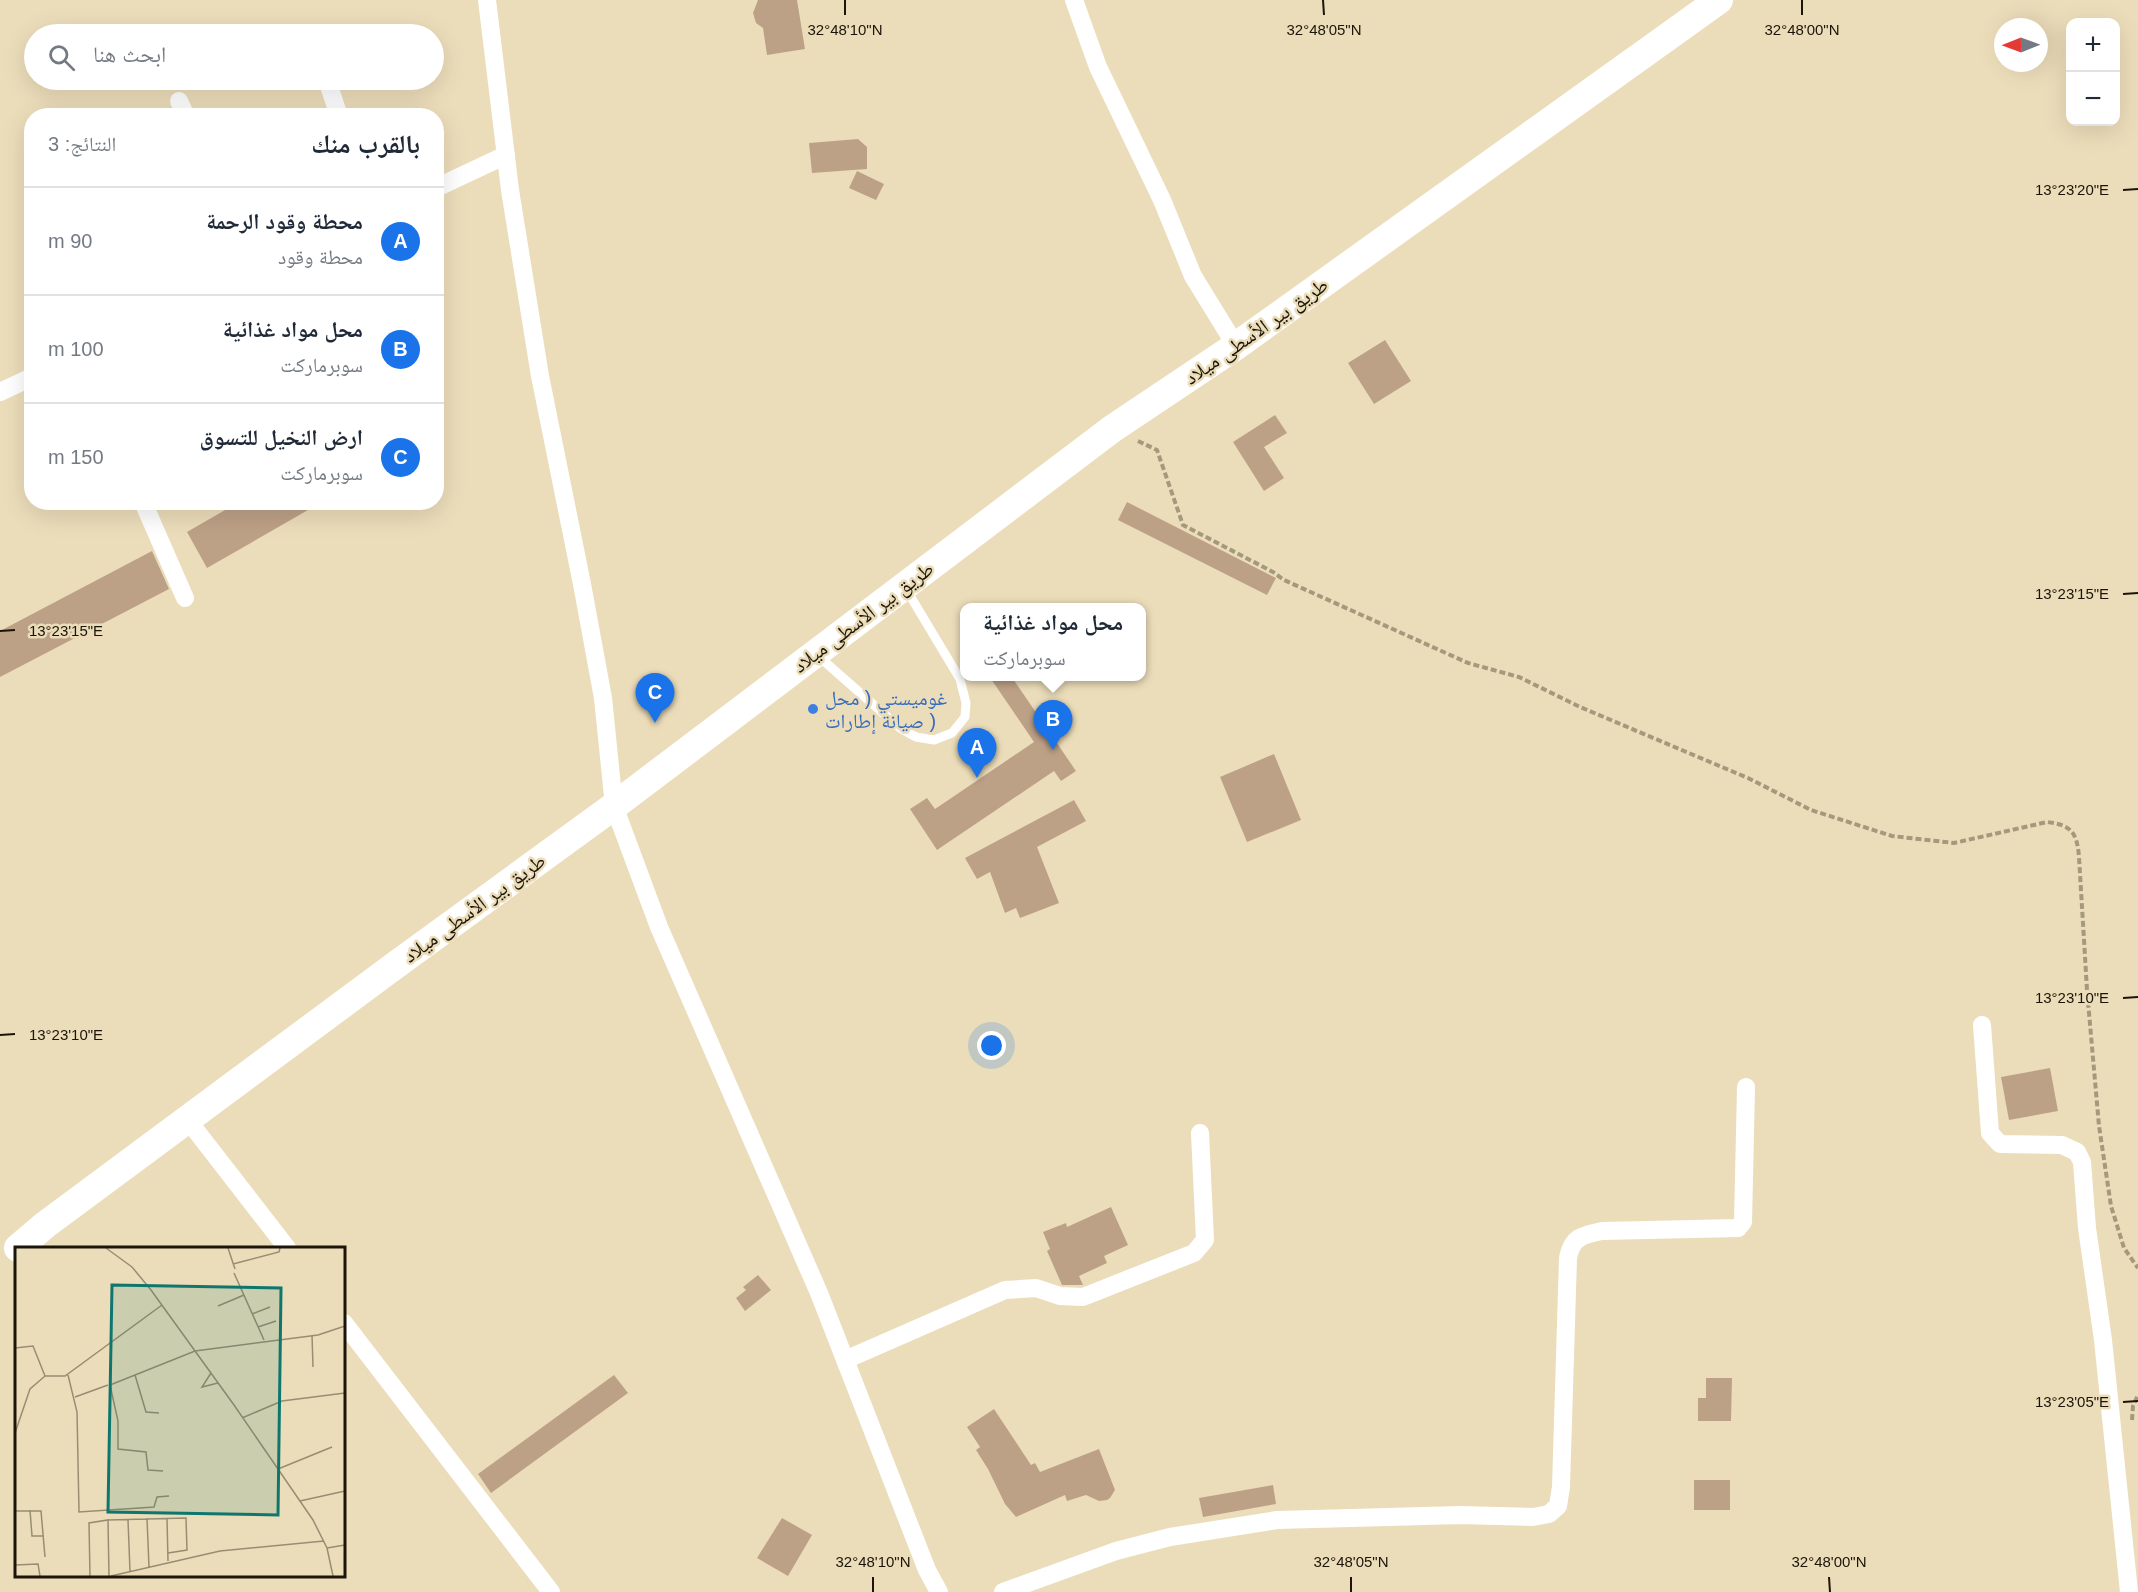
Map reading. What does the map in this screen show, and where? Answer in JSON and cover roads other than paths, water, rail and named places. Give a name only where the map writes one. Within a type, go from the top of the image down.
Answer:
[{"type":"main road","name":"طريق بير الأسطى ميلاد","points":[[19,1247],[45,1225],[187,1119],[614,806],[1113,429],[1236,346],[1712,2]]},
{"type":"main road","name":"طريق بير الأسطى ميلاد","points":[[0,1264],[15,1251]]},
{"type":"street","points":[[487,0],[506,156],[540,376],[603,698],[614,806],[659,927],[819,1293],[927,1570],[939,1592]]},
{"type":"street","points":[[1074,0],[1098,67],[1162,200],[1193,276],[1236,346]]},
{"type":"street","points":[[330,90],[336,108]]},
{"type":"street","points":[[444,184],[506,156]]},
{"type":"street","points":[[0,392],[24,381]]},
{"type":"street","points":[[146,510],[185,598]]},
{"type":"street","points":[[1982,1025],[1990,1133],[2000,1144],[2062,1145],[2077,1152],[2082,1162],[2129,1592]]},
{"type":"street","points":[[1003,1592],[1116,1551],[1170,1537],[1277,1520],[1461,1515],[1533,1517],[1549,1514],[1558,1506],[1561,1487],[1568,1269],[1571,1245],[1583,1235],[1602,1231],[1738,1228],[1743,1222],[1746,1087]]},
{"type":"street","points":[[187,1119],[286,1247]]},
{"type":"street","points":[[845,1360],[1005,1290],[1036,1288],[1060,1296],[1083,1297],[1194,1253],[1205,1240],[1200,1133]]},
{"type":"street","points":[[345,1324],[551,1592]]},
{"type":"lane","points":[[904,586],[960,679]]},
{"type":"lane","points":[[816,653],[900,728],[916,737],[934,740],[952,733],[965,717],[966,702],[961,681]]},
{"type":"place","name":"غوميستي ( محل صيانة إطارات )","points":[[813,709]]},
{"type":"place","name":"ارض النخيل للتسوق","points":[[655,723]]},
{"type":"place","name":"محل مواد غذائية","points":[[1053,750]]},
{"type":"place","name":"محطة وقود الرحمة","points":[[977,778]]}]
